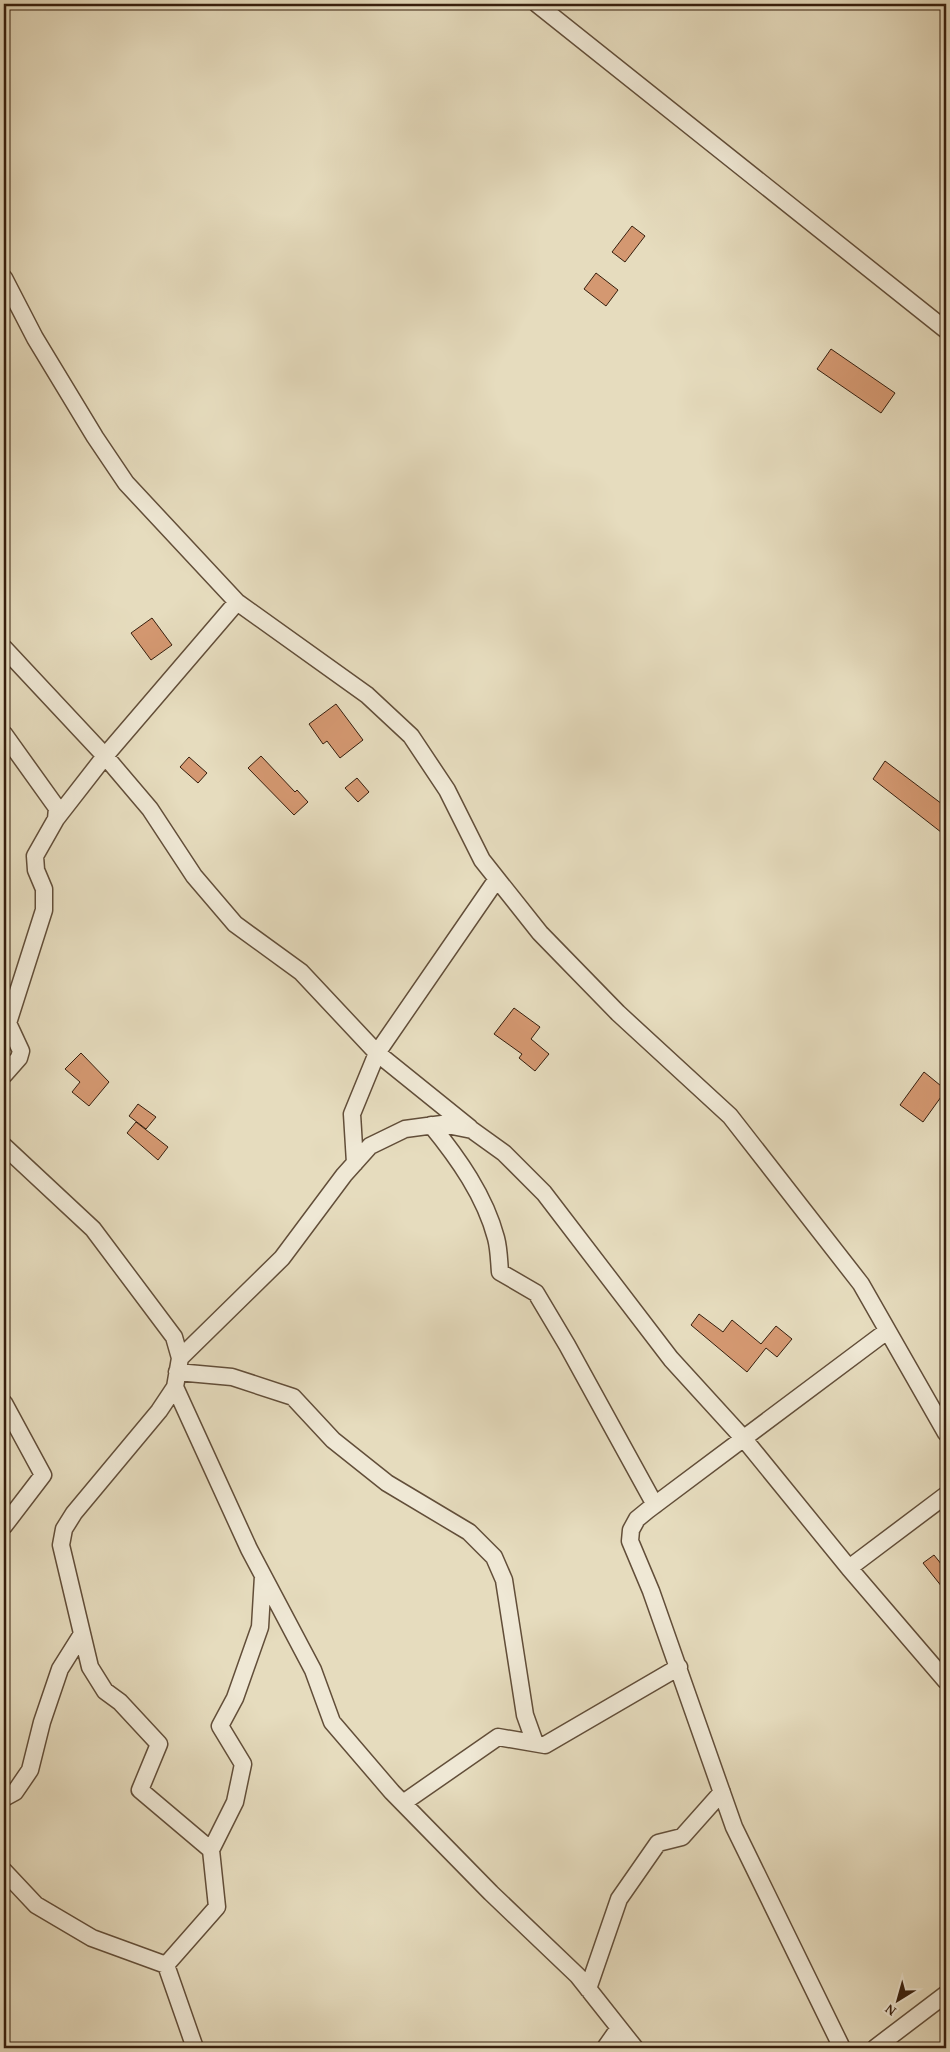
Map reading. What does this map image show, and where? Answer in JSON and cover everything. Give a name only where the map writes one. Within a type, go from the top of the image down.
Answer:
[{"type":"street","points":[[537,4],[946,330]]},
{"type":"street","points":[[6,289],[95,437],[126,483],[237,602],[367,695],[411,736],[447,790],[482,860],[540,933],[599,993],[730,1116],[861,1284],[946,1433]]},
{"type":"street","points":[[4,1075],[19,1058],[21,1051],[8,1022],[44,910],[44,889],[36,870],[35,856],[56,819],[105,756],[237,602]]},
{"type":"street","points":[[4,648],[105,756],[150,809],[194,876],[235,924],[301,972],[377,1053],[472,1130],[504,1153],[544,1193],[671,1359],[744,1439],[849,1568],[946,1681]]},
{"type":"street","points":[[4,734],[53,800],[57,808],[56,819]]},
{"type":"street","points":[[355,1163],[352,1114],[377,1053],[497,879]]},
{"type":"street","points":[[211,1850],[140,1790],[159,1744],[120,1702],[105,1691],[90,1667],[61,1545],[64,1529],[74,1514],[159,1411],[177,1372],[282,1258],[370,1146],[405,1129],[442,1124],[472,1130]]},
{"type":"street","points":[[431,1125],[454,1153],[486,1210],[496,1239],[500,1272],[536,1293],[655,1504]]},
{"type":"street","points":[[4,1146],[93,1228],[174,1337],[177,1372],[263,1576],[314,1670],[332,1722],[403,1803],[491,1893],[578,1976],[635,2048]]},
{"type":"street","points":[[842,2048],[734,1827],[679,1667],[630,1541],[637,1519],[655,1504],[888,1332]]},
{"type":"street","points":[[177,1372],[232,1377],[293,1397],[333,1440],[387,1483],[469,1532],[494,1557],[504,1580],[525,1715],[535,1743]]},
{"type":"street","points":[[4,1403],[43,1475],[4,1526]]},
{"type":"street","points":[[849,1568],[946,1495]]},
{"type":"street","points":[[166,1965],[217,1907],[211,1850],[235,1802],[243,1764],[220,1726],[236,1698],[260,1627],[263,1576]]},
{"type":"street","points":[[4,1798],[14,1792],[30,1770],[42,1722],[60,1669],[82,1634]]},
{"type":"street","points":[[403,1803],[498,1737],[545,1745],[679,1667]]},
{"type":"street","points":[[588,1989],[619,1899],[658,1843],[682,1837],[722,1792]]},
{"type":"street","points":[[4,1872],[36,1905],[92,1938],[166,1965]]},
{"type":"street","points":[[166,1965],[195,2048]]},
{"type":"street","points":[[876,2048],[946,1994]]},
{"type":"street","points":[[605,2048],[618,2028]]},
{"type":"building","points":[[632,226],[645,236],[625,262],[612,252]]},
{"type":"building","points":[[596,273],[618,290],[606,306],[584,289]]},
{"type":"building","points":[[831,349],[895,393],[881,413],[817,369]]},
{"type":"building","points":[[152,618],[172,645],[151,660],[131,633]]},
{"type":"building","points":[[336,704],[363,740],[340,758],[327,741],[323,744],[309,724]]},
{"type":"building","points":[[261,756],[295,792],[297,790],[308,802],[294,815],[248,768]]},
{"type":"building","points":[[189,757],[207,773],[198,783],[180,767]]},
{"type":"building","points":[[885,761],[946,807],[946,836],[873,779]]},
{"type":"building","points":[[357,778],[369,792],[358,802],[345,788]]},
{"type":"building","points":[[514,1008],[540,1027],[531,1039],[549,1054],[535,1071],[519,1058],[522,1054],[494,1034]]},
{"type":"building","points":[[81,1053],[109,1082],[89,1106],[72,1092],[80,1082],[65,1069]]},
{"type":"building","points":[[924,1072],[946,1090],[923,1122],[900,1105]]},
{"type":"building","points":[[138,1104],[156,1117],[146,1129],[129,1116]]},
{"type":"building","points":[[136,1122],[168,1147],[158,1160],[127,1133]]},
{"type":"building","points":[[699,1314],[723,1332],[732,1320],[761,1344],[776,1326],[792,1339],[777,1357],[766,1348],[747,1372],[691,1325]]},
{"type":"building","points":[[934,1555],[946,1570],[946,1592],[923,1563]]}]
